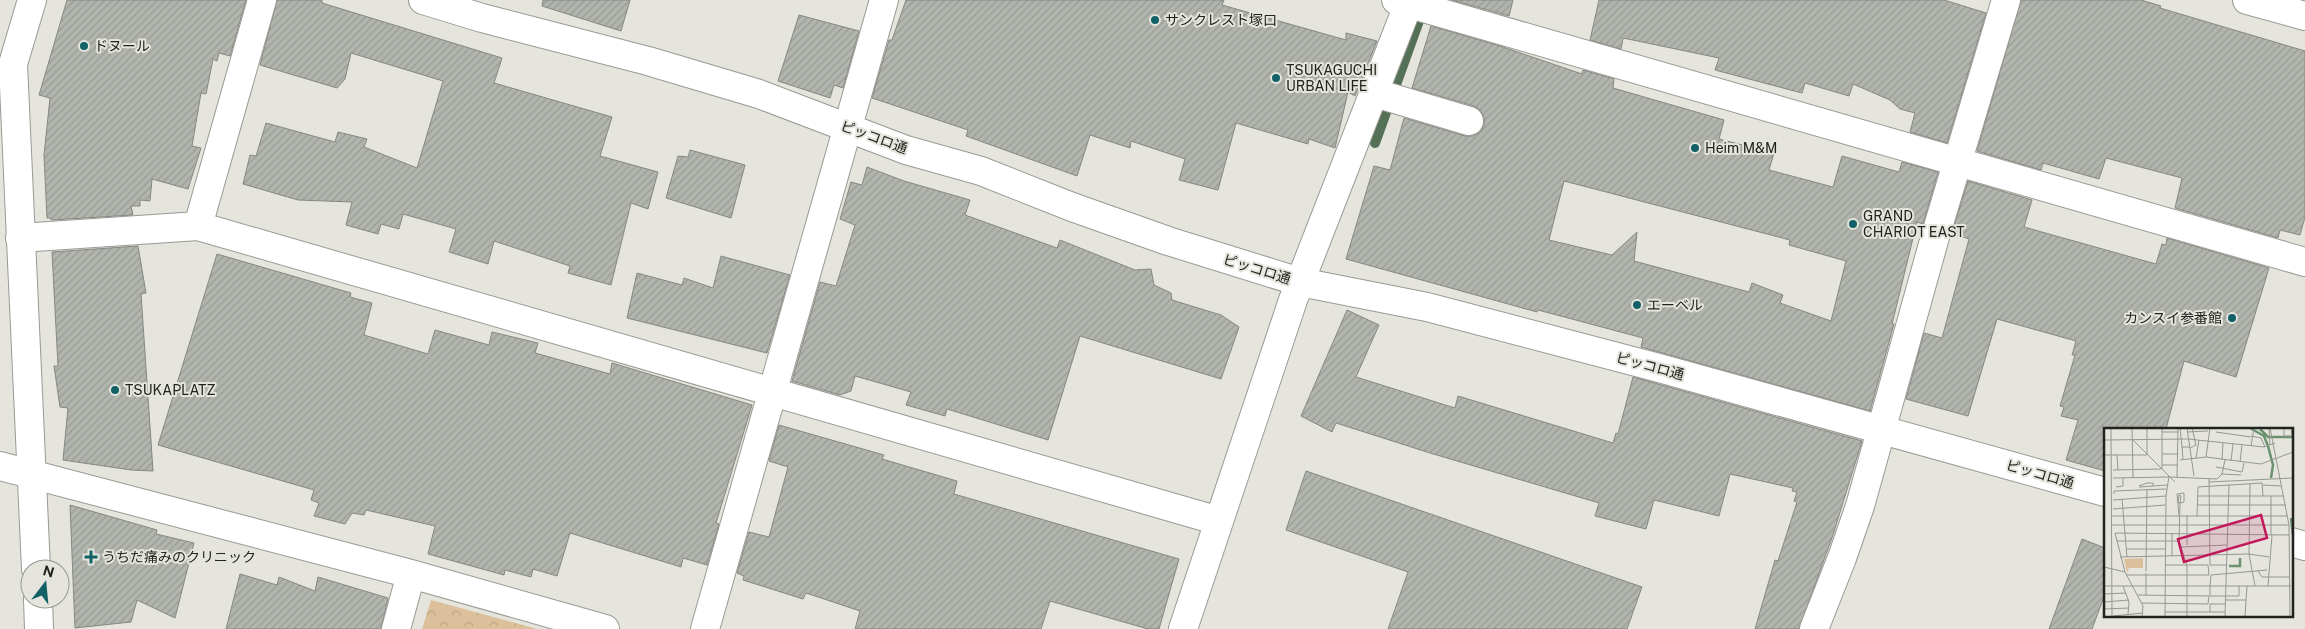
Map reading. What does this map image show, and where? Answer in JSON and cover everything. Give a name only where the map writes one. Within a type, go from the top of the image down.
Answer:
[{"type":"street","points":[[32,0],[6,62],[20,238],[35,559]]},
{"type":"street","points":[[198,226],[262,0]]},
{"type":"street","name":"ピッコロ通","points":[[423,0],[482,18],[648,60],[759,94],[906,150],[981,171],[1072,207],[1168,241],[1318,285],[1427,307],[2104,492]]},
{"type":"street","points":[[705,629],[884,0]]},
{"type":"street","points":[[1814,629],[1857,515],[2006,0]]},
{"type":"street","points":[[2248,0],[2305,16]]},
{"type":"street","points":[[1183,629],[1218,521],[1318,285],[1386,97],[1405,1],[2305,262]]},
{"type":"street","points":[[1386,97],[1469,121]]},
{"type":"street","points":[[20,238],[198,226],[1218,521]]},
{"type":"street","points":[[0,466],[411,574],[605,629]]},
{"type":"street","points":[[2292,542],[2305,546]]},
{"type":"street","points":[[396,629],[411,574]]},
{"type":"street","points":[[38,609],[39,629]]},
{"type":"green space","points":[[431,600],[537,629],[422,629]]},
{"type":"building","points":[[67,0],[246,0],[230,56],[219,53],[217,61],[213,59],[206,94],[201,93],[192,146],[201,148],[188,189],[152,179],[150,201],[140,200],[140,206],[131,206],[133,215],[51,220],[51,218],[47,218],[44,155],[50,98],[39,95]]},
{"type":"building","points":[[277,0],[322,0],[322,3],[502,58],[494,83],[612,117],[600,156],[658,172],[648,209],[631,203],[611,285],[568,273],[570,266],[494,241],[488,264],[449,252],[456,229],[403,214],[399,229],[381,224],[378,234],[346,225],[352,202],[298,200],[243,184],[250,155],[256,156],[266,123],[335,142],[338,132],[367,139],[364,147],[417,168],[443,81],[351,53],[345,79],[337,88],[260,65]]},
{"type":"building","points":[[543,0],[630,0],[621,31],[542,6]]},
{"type":"building","points":[[906,0],[1224,0],[1222,5],[1346,40],[1346,33],[1377,41],[1355,96],[1348,92],[1335,148],[1309,139],[1308,144],[1236,123],[1218,190],[1179,180],[1185,159],[1131,141],[1130,148],[1090,135],[1077,176],[966,136],[968,130],[872,98],[889,40],[892,40]]},
{"type":"building","points":[[1452,0],[1513,0],[1509,16]]},
{"type":"building","points":[[1599,0],[1944,0],[1986,13],[1947,143],[1910,132],[1915,113],[1900,109],[1890,100],[1853,84],[1849,96],[1805,83],[1802,93],[1715,70],[1719,58],[1623,38],[1621,49],[1590,40]]},
{"type":"building","points":[[2021,0],[2141,0],[2161,6],[2160,8],[2305,51],[2305,217],[2300,235],[2280,230],[2278,238],[2175,208],[2182,178],[2106,158],[2099,179],[2043,163],[2041,170],[1977,151]]},
{"type":"building","points":[[799,15],[859,31],[843,88],[834,85],[830,98],[778,81]]},
{"type":"building","points":[[1431,26],[1500,46],[1582,74],[1583,70],[1614,79],[1613,88],[1724,120],[1719,139],[1774,153],[1769,170],[1833,187],[1842,156],[1899,172],[1902,162],[1938,172],[1923,224],[1917,222],[1892,324],[1894,324],[1870,411],[1641,347],[1643,338],[1538,310],[1537,312],[1346,259],[1374,166],[1390,170],[1404,118],[1465,136],[1473,136],[1480,132],[1484,126],[1484,117],[1480,110],[1474,106],[1412,88]],"holes":[[[1564,181],[1790,240],[1789,245],[1846,261],[1831,321],[1780,303],[1783,295],[1752,283],[1749,292],[1634,261],[1637,232],[1612,255],[1549,240]]]},
{"type":"building","points":[[690,150],[745,165],[731,218],[666,198],[678,156],[688,157]]},
{"type":"building","points":[[867,167],[904,181],[970,200],[965,215],[1057,248],[1060,240],[1135,270],[1151,269],[1154,285],[1171,293],[1172,300],[1221,315],[1239,327],[1221,379],[1080,336],[1048,440],[947,409],[945,416],[906,405],[911,392],[855,376],[851,391],[840,395],[792,381],[820,282],[836,286],[855,225],[840,219],[851,182],[862,185]]},
{"type":"building","points":[[1968,181],[2032,200],[2024,227],[2156,264],[2162,244],[2166,245],[2167,238],[2269,268],[2236,377],[2184,361],[2166,428],[2104,428],[2104,471],[2066,460],[2078,420],[2061,416],[2064,407],[2060,406],[2075,355],[2072,355],[2076,341],[1997,319],[1968,416],[1906,399],[1924,333],[1942,338],[1969,239],[1952,233]]},
{"type":"building","points":[[138,246],[146,293],[141,294],[153,471],[131,470],[63,460],[68,408],[60,407],[54,366],[58,366],[52,252]]},
{"type":"building","points":[[217,254],[351,293],[350,297],[372,303],[364,335],[428,354],[435,330],[489,345],[492,332],[538,343],[535,353],[610,374],[612,363],[752,405],[716,523],[719,524],[707,565],[683,558],[681,567],[570,533],[557,576],[533,569],[531,577],[505,570],[504,575],[428,554],[435,526],[366,510],[364,515],[352,513],[345,524],[314,516],[319,503],[311,500],[314,490],[158,445]]},
{"type":"building","points":[[721,256],[790,275],[767,353],[627,318],[637,273],[682,285],[684,278],[713,288]]},
{"type":"building","points":[[1347,310],[1379,325],[1356,377],[1455,408],[1458,396],[1613,443],[1616,433],[1618,434],[1633,377],[1862,441],[1833,535],[1799,629],[1755,629],[1775,560],[1778,561],[1797,502],[1794,501],[1797,492],[1792,491],[1793,488],[1730,474],[1719,516],[1654,500],[1646,529],[1595,516],[1599,503],[1336,423],[1332,432],[1301,416]]},
{"type":"building","points":[[779,425],[884,455],[882,459],[957,481],[954,494],[1179,559],[1159,629],[1148,629],[1050,601],[1041,629],[855,629],[860,611],[806,593],[803,599],[743,580],[744,576],[737,573],[749,532],[769,537],[788,467],[769,461]]},
{"type":"building","points":[[1306,471],[1642,587],[1627,629],[1388,629],[1408,572],[1286,530]]},
{"type":"building","points":[[70,505],[157,530],[156,534],[194,543],[175,618],[137,600],[131,622],[75,628]]},
{"type":"building","points":[[2082,539],[2104,548],[2104,597],[2092,629],[2049,629]]},
{"type":"building","points":[[240,574],[277,585],[279,577],[315,591],[318,577],[388,598],[381,629],[226,629]]},
{"type":"waterway","points":[[1375,143],[1420,18]]},
{"type":"place","name":"サンクレスト塚口","points":[[1155,20]]},
{"type":"place","name":"ドヌール","points":[[84,46]]},
{"type":"place","name":"TSUKAGUCHI URBAN LIFE","points":[[1276,78]]},
{"type":"place","name":"Heim M&M","points":[[1695,148]]},
{"type":"place","name":"GRAND CHARIOT EAST","points":[[1853,224]]},
{"type":"place","name":"エーベル","points":[[1637,305]]},
{"type":"place","name":"カンスイ参番館","points":[[2232,318]]},
{"type":"place","name":"TSUKAPLATZ","points":[[115,390]]},
{"type":"place","name":"うちだ痛みのクリニック","points":[[91,557]]}]
